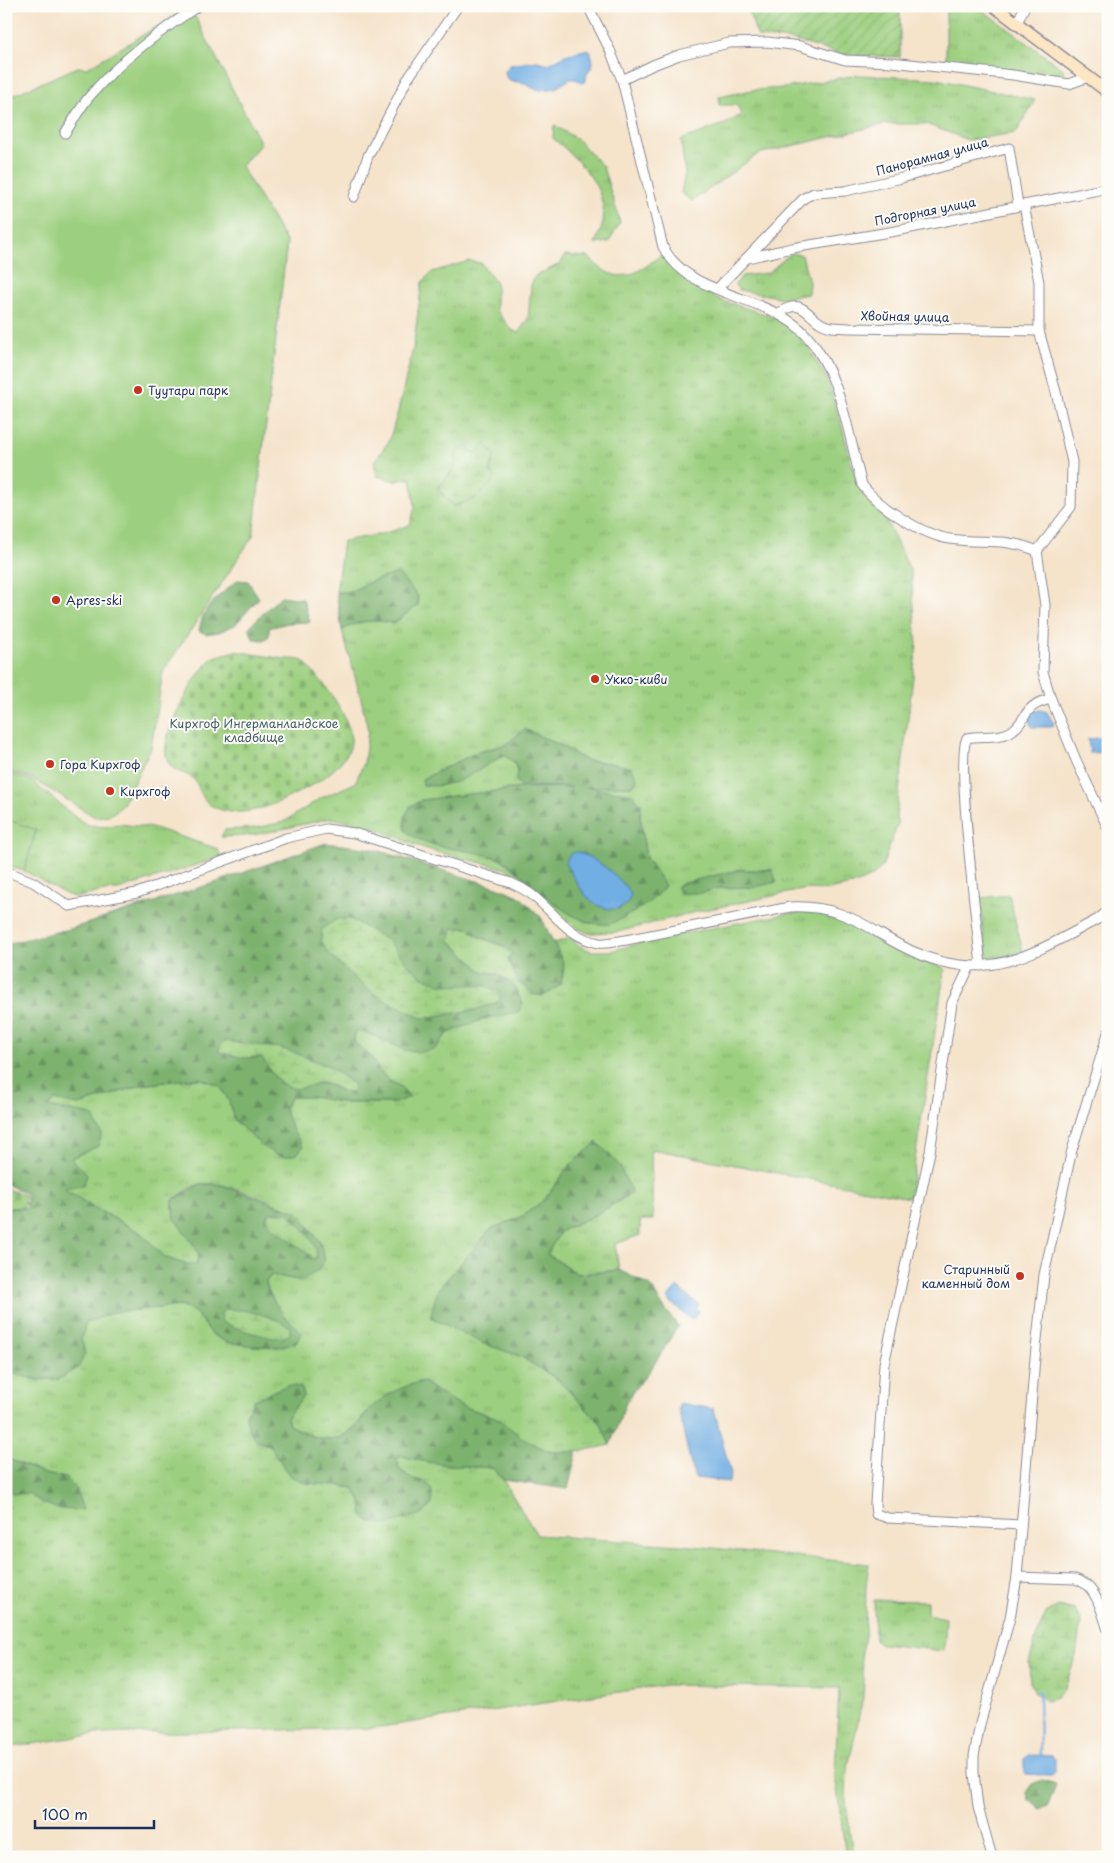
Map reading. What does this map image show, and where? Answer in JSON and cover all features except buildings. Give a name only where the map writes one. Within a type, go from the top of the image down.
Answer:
[{"type":"street","points":[[65,132],[88,98],[116,68],[139,48],[198,6]]},
{"type":"street","points":[[354,197],[368,156],[406,80],[458,6]]},
{"type":"street","points":[[588,6],[610,50],[622,80],[663,248],[669,259],[687,273],[717,289],[779,313],[806,335],[830,370],[862,485],[867,492],[910,524],[948,539],[1021,544],[1037,551]]},
{"type":"street","points":[[994,6],[1108,92]]},
{"type":"street","points":[[1017,23],[1024,7]]},
{"type":"street","points":[[622,80],[679,55],[729,43],[767,42],[800,46],[844,60],[891,62],[1013,75],[1069,84],[1088,77]]},
{"type":"street","name":"Панорамная улица","points":[[747,258],[804,198],[814,193],[845,191],[902,178],[1009,148],[1021,205]]},
{"type":"street","name":"Подгорная улица","points":[[747,258],[792,248],[896,231],[1108,188]]},
{"type":"street","points":[[1021,205],[1039,282],[1039,331],[1056,392],[1072,462],[1071,507],[1037,551],[1045,605],[1043,672],[1051,699],[1076,760],[1108,828]]},
{"type":"street","points":[[717,289],[747,258]]},
{"type":"street","name":"Хвойная улица","points":[[779,313],[786,308],[796,306],[807,310],[827,326],[849,328],[1039,331]]},
{"type":"street","points":[[981,966],[964,797],[964,742],[967,738],[1001,735],[1010,732],[1031,707],[1040,701],[1051,699]]},
{"type":"street","points":[[6,871],[33,882],[68,906],[137,893],[286,838],[326,830],[340,830],[368,837],[511,883],[531,895],[578,936],[592,941],[602,943],[626,940],[802,906],[844,914],[923,956],[942,963],[970,966],[1004,963],[1028,956],[1108,912]]},
{"type":"street","points":[[970,966],[952,1003],[930,1152],[884,1364],[875,1504],[876,1514],[888,1518],[1021,1524]]},
{"type":"street","points":[[992,1857],[978,1807],[974,1756],[980,1724],[1010,1618],[1017,1577],[1035,1358],[1044,1275],[1072,1150],[1108,1033]]},
{"type":"street","points":[[1017,1577],[1075,1579],[1083,1582],[1098,1601],[1108,1630]]},
{"type":"green space","points":[[746,6],[900,6],[900,57],[844,55],[792,40],[758,37]]},
{"type":"green space","points":[[946,6],[977,6],[1063,69],[1064,75],[1057,76],[946,63]]},
{"type":"green space","name":"Туутари парк","points":[[190,7],[261,144],[241,166],[287,243],[253,536],[163,672],[151,748],[122,806],[110,815],[95,817],[31,778],[6,770],[6,98],[78,67],[87,68]]},
{"type":"green space","points":[[857,75],[936,79],[1035,100],[1016,133],[968,140],[926,124],[885,124],[758,154],[692,201],[681,193],[685,173],[681,140],[727,123],[741,115],[737,105],[719,105],[719,97],[752,90],[784,88]]},
{"type":"green space","points":[[554,125],[578,140],[603,167],[620,222],[609,242],[595,244],[603,222],[601,197],[596,185],[581,164],[553,138]]},
{"type":"green space","points":[[663,253],[671,266],[685,281],[723,301],[787,323],[806,343],[827,379],[840,419],[857,484],[866,497],[884,516],[911,572],[917,644],[896,817],[898,823],[882,867],[873,876],[853,885],[827,890],[807,889],[695,912],[618,932],[588,933],[577,928],[507,869],[437,852],[415,845],[376,828],[332,818],[264,833],[221,837],[225,830],[256,828],[284,822],[319,799],[355,783],[364,763],[368,731],[342,630],[367,621],[394,623],[418,605],[375,580],[349,592],[336,592],[343,541],[382,534],[410,525],[415,507],[411,478],[395,481],[377,476],[374,462],[389,441],[397,415],[413,349],[422,282],[432,272],[469,261],[481,263],[496,283],[496,310],[511,329],[518,333],[528,319],[531,285],[535,276],[560,264],[565,255],[589,257],[608,273],[617,275],[635,273]],"holes":[[[476,453],[490,472],[437,489],[456,467]],[[525,729],[564,747],[585,760],[616,764],[516,780],[517,770],[514,762],[504,755],[489,763],[442,769],[478,752],[505,745]],[[520,788],[641,804],[640,816],[646,858],[660,878],[592,924],[572,915],[502,860],[476,851],[436,845],[409,807],[422,800]],[[738,870],[772,870],[755,887],[719,888],[711,877]]]},
{"type":"green space","points":[[791,253],[802,255],[809,282],[808,294],[783,298],[739,290],[735,285],[742,276],[768,273]]},
{"type":"green space","points":[[485,444],[495,454],[490,472],[496,477],[478,496],[453,506],[437,488],[452,472],[456,452],[466,447],[476,453]]},
{"type":"green space","points":[[398,573],[418,596],[418,605],[394,623],[367,621],[342,630],[336,592],[349,592],[375,580]]},
{"type":"green space","points":[[237,580],[248,581],[259,598],[235,625],[219,632],[206,634],[199,631],[204,614],[208,608]]},
{"type":"green space","points":[[281,596],[303,599],[310,622],[288,623],[269,628],[269,636],[264,640],[253,639],[249,627]]},
{"type":"green space","name":"Кирхгоф Ингерманландское кладбище","points":[[235,651],[303,661],[333,697],[345,718],[351,739],[350,748],[345,757],[322,779],[297,793],[267,806],[252,811],[236,812],[222,810],[209,804],[195,781],[174,769],[166,755],[166,745],[174,719],[196,678],[212,658]]},
{"type":"green space","points":[[525,729],[564,747],[584,760],[632,768],[637,778],[633,786],[586,787],[632,794],[641,804],[640,816],[646,858],[665,886],[657,895],[637,910],[609,924],[588,922],[556,904],[537,890],[512,866],[500,859],[427,843],[406,831],[405,820],[407,812],[412,806],[422,800],[520,788],[572,787],[520,786],[516,780],[517,770],[514,762],[504,755],[456,782],[435,786],[423,785],[422,779],[478,752],[505,745]],"holes":[[[577,852],[605,867],[628,890],[620,909],[611,908],[582,891],[565,863]]]},
{"type":"green space","points":[[6,772],[31,780],[75,817],[88,825],[105,827],[118,824],[155,828],[218,849],[221,857],[118,890],[76,897],[66,894],[24,871],[36,830],[6,820]]},
{"type":"green space","points":[[6,819],[36,830],[24,871],[6,866]]},
{"type":"green space","points":[[326,843],[373,849],[497,887],[519,896],[541,917],[564,964],[561,984],[543,996],[532,994],[517,979],[508,959],[512,953],[501,945],[473,933],[468,928],[452,928],[450,941],[482,971],[498,974],[514,986],[523,1004],[518,1012],[483,1019],[448,1033],[435,1049],[421,1052],[404,1050],[363,1031],[355,1032],[354,1042],[372,1058],[379,1071],[391,1082],[401,1087],[410,1097],[394,1103],[347,1103],[312,1097],[291,1097],[284,1108],[292,1129],[303,1147],[297,1154],[283,1157],[266,1149],[234,1120],[229,1101],[220,1086],[202,1079],[142,1085],[78,1105],[55,1100],[47,1107],[92,1115],[102,1134],[98,1146],[71,1158],[87,1174],[83,1186],[65,1189],[89,1205],[141,1233],[166,1258],[185,1264],[196,1264],[199,1254],[177,1222],[174,1215],[173,1200],[200,1184],[221,1185],[298,1212],[320,1242],[325,1260],[318,1270],[303,1281],[271,1275],[266,1282],[278,1307],[301,1334],[296,1342],[279,1347],[226,1342],[212,1334],[195,1312],[180,1306],[114,1312],[86,1323],[81,1338],[85,1354],[78,1368],[59,1379],[38,1380],[6,1372],[6,1208],[25,1208],[28,1194],[6,1184],[6,944],[73,928],[217,882]],"holes":[[[387,940],[408,965],[431,982],[449,989],[498,1002],[474,1010],[422,1018],[359,982],[329,954]],[[224,1041],[279,1048],[295,1053],[328,1066],[353,1084],[340,1091],[328,1085],[318,1084],[292,1088],[283,1084],[273,1075],[262,1057],[243,1058]],[[284,1212],[303,1229],[313,1259],[270,1225],[269,1213]],[[233,1309],[272,1318],[289,1327],[278,1337],[259,1334],[232,1326]]]},
{"type":"green space","points":[[738,870],[772,870],[777,882],[755,887],[719,888],[701,893],[680,893],[676,887],[683,883]]},
{"type":"green space","points":[[1009,895],[1023,952],[988,959],[979,898]]},
{"type":"green space","points":[[814,912],[851,923],[874,939],[903,954],[945,968],[909,1198],[651,1149],[653,1220],[640,1220],[640,1235],[615,1244],[619,1270],[578,1274],[547,1254],[561,1231],[597,1214],[632,1193],[569,1166],[545,1199],[523,1216],[491,1229],[484,1343],[520,1356],[558,1380],[601,1424],[610,1445],[577,1452],[551,1452],[525,1440],[497,1418],[462,1406],[422,1381],[378,1402],[367,1411],[352,1429],[336,1438],[329,1439],[313,1436],[289,1425],[286,1417],[304,1395],[248,1428],[257,1441],[269,1445],[284,1468],[306,1483],[353,1488],[360,1499],[363,1515],[426,1482],[411,1478],[399,1469],[397,1458],[402,1456],[458,1466],[493,1468],[503,1480],[537,1535],[693,1546],[869,1564],[866,1584],[865,1636],[861,1658],[864,1680],[863,1697],[847,1773],[846,1801],[853,1857],[846,1857],[835,1775],[839,1688],[667,1685],[374,1728],[96,1734],[6,1748],[6,1490],[14,1494],[28,1492],[44,1505],[66,1478],[45,1474],[6,1458],[6,1372],[22,1375],[85,1354],[81,1338],[86,1323],[114,1312],[180,1306],[195,1312],[212,1334],[226,1342],[254,1346],[279,1347],[301,1334],[278,1307],[267,1286],[266,1281],[271,1275],[303,1281],[271,1201],[219,1185],[201,1184],[190,1188],[173,1200],[178,1224],[193,1242],[199,1255],[196,1264],[185,1264],[166,1258],[141,1233],[64,1189],[71,1158],[98,1146],[92,1115],[46,1107],[55,1100],[79,1105],[142,1085],[202,1079],[220,1086],[229,1101],[234,1120],[303,1147],[292,1129],[284,1108],[291,1097],[312,1097],[347,1103],[394,1103],[401,1087],[391,1082],[379,1071],[372,1058],[354,1042],[355,1032],[363,1031],[378,1037],[435,1049],[448,1033],[483,1019],[518,1011],[498,974],[482,971],[450,941],[451,928],[468,928],[479,937],[507,948],[512,953],[508,959],[517,979],[524,987],[552,991],[562,979],[564,968],[554,943],[570,938],[581,947],[592,951],[611,951],[659,938],[791,913]]},
{"type":"green space","points":[[337,919],[350,919],[387,940],[411,968],[423,977],[442,985],[483,985],[499,992],[500,999],[498,1002],[474,1010],[422,1018],[376,995],[329,954],[321,941],[322,929]]},
{"type":"green space","points":[[224,1041],[279,1048],[295,1053],[328,1066],[353,1084],[354,1090],[350,1093],[329,1084],[321,1083],[302,1088],[288,1087],[278,1079],[262,1057],[243,1058],[219,1052],[219,1047]]},
{"type":"green space","points":[[597,1142],[619,1165],[632,1193],[597,1214],[561,1231],[547,1254],[578,1274],[619,1270],[651,1286],[678,1326],[650,1371],[633,1391],[626,1403],[610,1445],[601,1424],[558,1380],[520,1356],[484,1344],[430,1317],[438,1289],[491,1229],[523,1216],[545,1199],[569,1166]]},
{"type":"green space","points":[[6,1188],[26,1195],[23,1207],[6,1208]]},
{"type":"green space","points":[[269,1213],[288,1213],[307,1233],[314,1244],[317,1257],[313,1259],[270,1225],[267,1219]]},
{"type":"green space","points":[[226,1309],[268,1316],[290,1327],[290,1334],[283,1338],[270,1337],[252,1333],[222,1322],[220,1314]]},
{"type":"green space","points":[[422,1381],[462,1406],[497,1418],[525,1440],[551,1452],[577,1452],[568,1489],[503,1480],[493,1468],[458,1466],[402,1456],[397,1458],[399,1469],[411,1478],[426,1482],[432,1491],[432,1504],[424,1513],[385,1525],[368,1521],[363,1515],[360,1499],[353,1488],[306,1483],[291,1476],[269,1445],[257,1441],[248,1428],[246,1415],[254,1400],[287,1385],[301,1387],[304,1395],[287,1417],[289,1425],[313,1436],[329,1439],[337,1438],[353,1429],[380,1400],[402,1388]]},
{"type":"green space","points":[[6,1458],[45,1474],[66,1478],[76,1490],[83,1510],[53,1507],[28,1493],[14,1494],[6,1490]]},
{"type":"green space","points":[[874,1600],[927,1601],[927,1614],[946,1618],[944,1651],[882,1644],[875,1641]]},
{"type":"green space","points":[[1058,1606],[1075,1610],[1081,1622],[1076,1656],[1065,1687],[1057,1698],[1046,1701],[1036,1694],[1030,1682],[1029,1662],[1046,1613]]},
{"type":"green space","points":[[1042,1780],[1056,1784],[1048,1806],[1040,1809],[1028,1799],[1027,1791],[1032,1784]]},
{"type":"water","points":[[588,49],[591,52],[593,63],[587,73],[586,81],[582,83],[576,79],[570,79],[556,88],[541,90],[532,88],[525,83],[511,81],[506,77],[505,71],[510,65],[537,61],[549,64],[565,55]]},
{"type":"water","points":[[1041,710],[1047,712],[1054,724],[1050,727],[1032,727],[1029,720],[1030,716],[1034,711]]},
{"type":"water","points":[[1108,737],[1108,752],[1090,753],[1088,739]]},
{"type":"water","points":[[577,852],[600,863],[627,888],[631,895],[624,906],[612,909],[606,908],[594,903],[586,896],[565,863],[571,853]]},
{"type":"water","points":[[677,1287],[699,1305],[696,1309],[699,1311],[692,1320],[667,1299]]},
{"type":"water","points":[[680,1403],[714,1409],[731,1474],[729,1482],[695,1478],[678,1408]]},
{"type":"water","points":[[1028,1755],[1052,1756],[1055,1759],[1055,1772],[1052,1775],[1026,1774],[1024,1772],[1024,1759]]},
{"type":"waterway","points":[[1039,1691],[1040,1755]]},
{"type":"place","name":"Туутари парк","points":[[138,390]]},
{"type":"place","name":"Apres-ski","points":[[56,600]]},
{"type":"place","name":"Укко-киви","points":[[595,679]]},
{"type":"place","name":"Гора Кирхгоф","points":[[50,764]]},
{"type":"place","name":"Кирхгоф","points":[[110,791]]},
{"type":"place","name":"Старинный каменный дом","points":[[1020,1276]]}]
